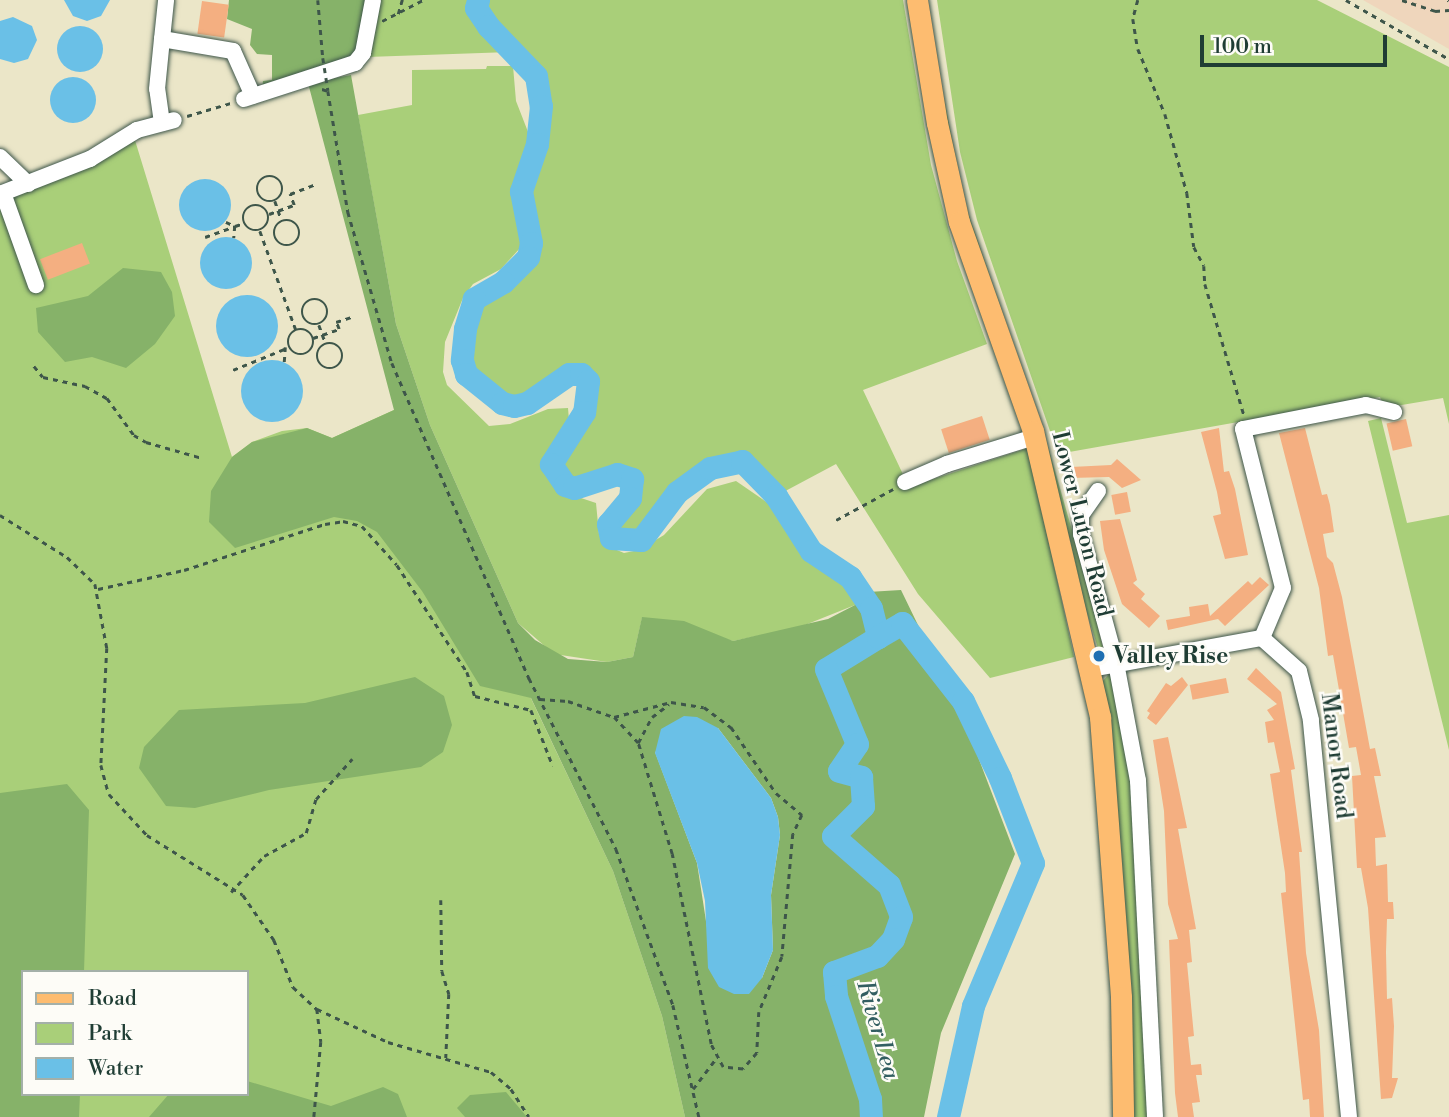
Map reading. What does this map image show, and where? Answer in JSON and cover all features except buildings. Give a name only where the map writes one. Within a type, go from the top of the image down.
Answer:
[{"type":"main road","name":"Lower Luton Road","points":[[917,0],[937,124],[959,222],[1034,437],[1091,669],[1107,775],[1123,1117]]},
{"type":"street","points":[[36,285],[1,194],[90,159],[137,130],[168,122],[157,89],[166,0]]},
{"type":"street","points":[[162,39],[233,51],[248,97],[355,63],[368,26],[373,0]]},
{"type":"street","points":[[0,157],[28,184]]},
{"type":"street","points":[[1091,669],[1262,638],[1283,588],[1243,429],[1366,405],[1394,412]]},
{"type":"street","points":[[905,482],[947,464],[1034,437]]},
{"type":"street","name":"Lower Luton Road","points":[[1098,491],[1082,515],[1081,534],[1116,663],[1138,781],[1155,1117]]},
{"type":"street","name":"Manor Road","points":[[1262,638],[1299,671],[1311,720],[1349,1117]]},
{"type":"path","points":[[318,0],[323,58],[345,199],[392,363],[540,699],[616,849],[673,1005],[699,1117]]},
{"type":"path","points":[[398,14],[402,0]]},
{"type":"path","points":[[368,26],[423,0]]},
{"type":"path","points":[[1138,0],[1133,19],[1138,49],[1164,114],[1187,193],[1194,247],[1223,336],[1236,398],[1244,413],[1243,429]]},
{"type":"path","points":[[1346,0],[1449,59]]},
{"type":"path","points":[[1402,0],[1435,11],[1449,10]]},
{"type":"path","points":[[168,122],[248,97]]},
{"type":"path","points":[[268,176],[282,184],[281,196],[275,201],[267,201],[258,193],[260,181],[268,176]]},
{"type":"path","points":[[244,223],[246,210],[254,206],[269,214],[279,211],[294,205],[290,194],[314,185]]},
{"type":"path","points":[[275,201],[282,221]]},
{"type":"path","points":[[260,231],[267,225],[269,214]]},
{"type":"path","points":[[282,221],[293,221],[299,228],[299,236],[291,245],[283,245],[274,237],[274,228],[282,221]]},
{"type":"path","points":[[226,222],[235,226]]},
{"type":"path","points":[[205,237],[244,223],[260,231],[296,330]]},
{"type":"path","points":[[234,238],[235,226]]},
{"type":"path","points":[[319,325],[326,320],[327,308],[313,300],[305,304],[303,317],[319,325],[326,344]]},
{"type":"path","points":[[287,347],[298,355],[306,354],[313,338],[339,329],[336,322],[354,316]]},
{"type":"path","points":[[296,330],[307,331],[313,338]]},
{"type":"path","points":[[284,362],[289,338],[296,330]]},
{"type":"path","points":[[326,344],[337,345],[342,352],[343,360],[335,368],[323,367],[318,361],[318,352],[326,344]]},
{"type":"path","points":[[233,370],[287,347]]},
{"type":"path","points":[[34,366],[43,377],[85,386],[107,398],[134,435],[146,442],[202,458]]},
{"type":"path","points":[[836,520],[905,482]]},
{"type":"path","points":[[0,515],[67,556],[97,589],[107,649],[102,779],[127,818],[148,835],[235,888],[274,940],[293,987],[317,1009],[388,1042],[491,1072],[511,1089],[528,1117]]},
{"type":"path","points":[[97,589],[184,570],[325,524],[343,521],[362,526],[397,565],[467,672],[475,696],[530,710],[553,766]]},
{"type":"path","points":[[540,699],[568,701],[614,717],[638,743],[677,874],[703,1015],[716,1058],[733,1070],[751,1063],[757,1052],[759,1012],[778,972],[785,941],[793,834],[802,815],[782,799],[718,715],[689,702],[671,702],[614,717]]},
{"type":"path","points":[[638,743],[652,717],[671,702]]},
{"type":"path","points":[[231,892],[264,856],[306,833],[316,799],[352,759]]},
{"type":"path","points":[[441,900],[442,971],[449,994],[446,1058]]},
{"type":"path","points":[[314,1117],[320,1042],[317,1009]]},
{"type":"path","points":[[693,1089],[716,1058]]},
{"type":"shaded area","points":[[1363,0],[1449,0],[1449,49]]},
{"type":"green space","points":[[229,0],[365,0],[355,54],[262,90],[263,81],[272,80],[272,55],[257,54],[250,45],[252,29],[227,19]]},
{"type":"green space","points":[[380,0],[903,0],[931,165],[957,261],[987,344],[863,390],[909,487],[1028,448],[1074,657],[990,678],[918,594],[836,464],[776,496],[755,470],[742,461],[728,461],[677,492],[641,540],[611,538],[608,524],[630,498],[632,479],[617,474],[574,488],[565,485],[551,464],[584,412],[588,381],[581,374],[570,374],[527,403],[514,406],[477,386],[462,360],[474,299],[504,282],[528,256],[531,243],[520,203],[537,143],[541,106],[536,76],[513,52],[367,57]]},
{"type":"green space","points":[[937,0],[1317,0],[1449,67],[1449,424],[1443,398],[1384,408],[1380,397],[1058,454],[977,220],[960,152]]},
{"type":"green space","points":[[487,66],[513,66],[516,101],[530,137],[512,192],[521,247],[501,269],[473,284],[463,298],[445,342],[443,372],[447,385],[489,426],[510,424],[548,409],[568,408],[569,420],[544,458],[547,474],[557,490],[596,503],[599,534],[605,545],[624,553],[639,550],[664,535],[707,489],[736,481],[768,503],[806,555],[842,575],[861,600],[855,605],[800,627],[733,641],[642,618],[633,657],[607,662],[554,654],[518,623],[430,425],[396,324],[358,115],[412,105],[412,70],[486,69]]},
{"type":"green space","points":[[351,75],[396,324],[430,425],[518,623],[535,640],[568,659],[607,662],[633,657],[642,617],[684,621],[733,641],[828,619],[855,605],[868,592],[901,590],[964,720],[1015,854],[941,1033],[924,1117],[685,1117],[662,1016],[613,871],[531,698],[480,686],[422,591],[377,532],[357,521],[334,517],[235,548],[209,522],[211,491],[232,457],[252,442],[307,428],[332,438],[394,410],[308,83]],"holes":[[[718,728],[771,798],[778,817],[780,835],[771,895],[773,950],[762,978],[708,934],[697,863],[655,752]]]},
{"type":"green space","points":[[942,88],[965,204],[1043,429],[1090,593],[1104,653],[1101,658],[956,189]]},
{"type":"green space","points":[[134,137],[232,457],[252,442],[282,431],[307,428],[332,438],[394,410],[613,871],[662,1016],[685,1117],[0,1117],[0,199]]},
{"type":"green space","points":[[123,268],[161,272],[172,292],[175,316],[155,344],[126,368],[92,357],[65,362],[38,332],[36,308],[88,296]]},
{"type":"green space","points":[[1381,418],[1407,523],[1449,515],[1449,750],[1368,421]]},
{"type":"green space","points":[[1110,673],[1129,741],[1149,1117],[1129,1117],[1101,683]]},
{"type":"green space","points":[[415,677],[444,696],[452,725],[443,752],[421,767],[269,790],[195,808],[166,806],[139,768],[144,747],[179,710],[305,703]]},
{"type":"green space","points":[[67,784],[89,810],[84,970],[21,970],[21,1096],[80,1096],[79,1117],[0,1117],[0,793]]},
{"type":"green space","points":[[248,1081],[331,1106],[383,1087],[398,1094],[407,1117],[149,1117],[167,1096],[248,1096]]},
{"type":"green space","points":[[506,1092],[527,1117],[465,1117],[457,1108],[470,1095]]},
{"type":"water","points":[[64,0],[110,0],[101,16],[87,21],[73,16]]},
{"type":"water","points":[[13,17],[32,26],[37,40],[28,59],[14,63],[0,59],[0,21]]},
{"type":"water","points":[[80,26],[96,33],[103,49],[96,65],[80,72],[64,65],[57,49],[64,33]]},
{"type":"water","points":[[73,77],[89,84],[96,100],[89,116],[73,123],[57,116],[50,100],[57,84]]},
{"type":"water","points":[[205,179],[215,181],[223,187],[229,195],[229,215],[223,223],[215,229],[205,231],[195,229],[187,223],[181,215],[179,205],[181,195],[187,187],[195,181]]},
{"type":"water","points":[[226,237],[236,239],[244,245],[250,253],[250,273],[244,281],[236,287],[226,289],[216,287],[208,281],[202,273],[200,263],[202,253],[208,245],[216,239]]},
{"type":"water","points":[[247,295],[259,297],[269,304],[276,314],[276,338],[269,348],[259,355],[247,357],[235,355],[225,348],[218,338],[216,326],[218,314],[225,304],[235,297]]},
{"type":"water","points":[[272,360],[284,362],[294,369],[301,379],[301,403],[294,413],[284,420],[272,422],[260,420],[250,413],[243,403],[241,391],[243,379],[250,369],[260,362]]},
{"type":"water","points":[[684,716],[697,717],[718,728],[771,798],[778,817],[780,835],[771,895],[773,950],[762,978],[749,994],[734,994],[719,987],[708,968],[705,901],[697,863],[655,753],[661,729]]},
{"type":"waterway","name":"River Lea","points":[[478,0],[476,8],[488,26],[536,76],[541,106],[537,144],[521,191],[531,243],[528,257],[503,282],[474,299],[465,329],[462,360],[466,374],[502,403],[514,406],[527,403],[569,374],[581,374],[588,381],[584,412],[551,464],[565,485],[574,488],[617,474],[632,479],[630,498],[608,524],[611,538],[641,540],[677,492],[710,468],[742,461],[776,496],[811,551],[850,577],[871,608],[878,637],[826,669],[857,744],[839,771],[861,777],[863,806],[833,836],[889,885],[901,917],[893,939],[877,956],[834,972],[836,996],[870,1099],[871,1117]]},
{"type":"waterway","points":[[878,637],[902,623],[963,701],[1000,778],[1033,863],[973,1006],[948,1117]]},
{"type":"place","name":"Valley Rise","points":[[1099,656]]}]
